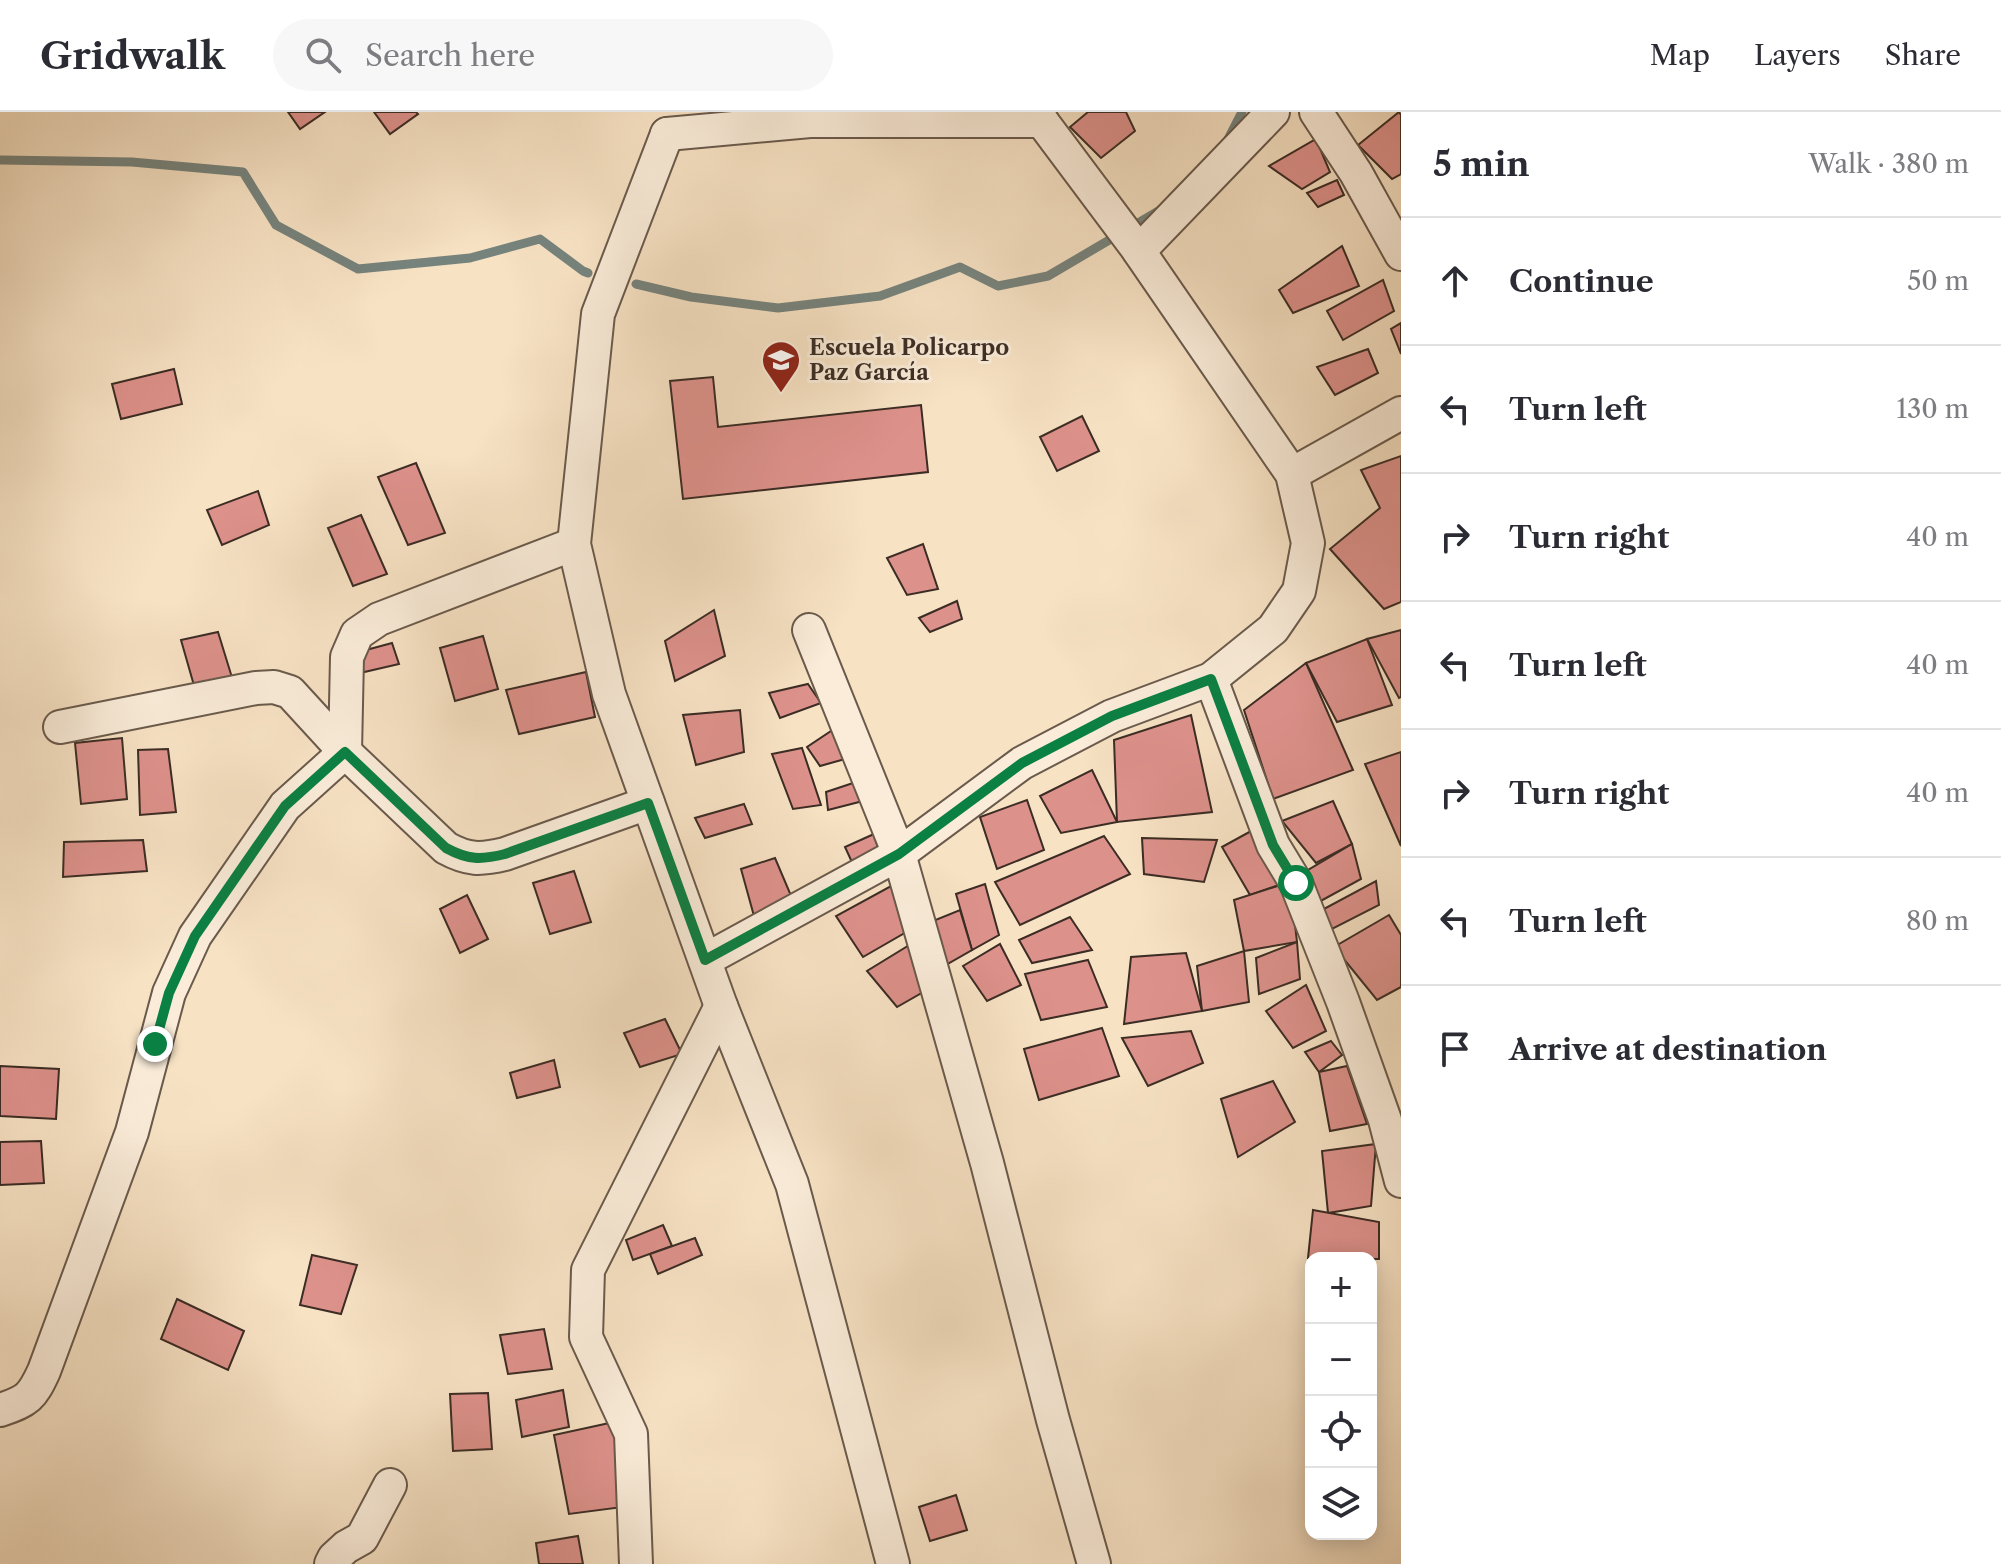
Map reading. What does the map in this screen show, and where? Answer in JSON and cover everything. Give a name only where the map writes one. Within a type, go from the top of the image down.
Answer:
[{"type":"street","points":[[1138,249],[1273,112]]},
{"type":"street","points":[[1316,112],[1356,173],[1401,254]]},
{"type":"street","points":[[705,960],[899,854],[1022,763],[1112,716],[1211,679],[1273,629],[1299,591],[1308,543],[1292,474],[1138,249],[1038,117],[806,116],[659,123],[598,314],[574,544],[609,694],[721,1006],[792,1184],[893,1564]]},
{"type":"street","points":[[1292,474],[1401,413]]},
{"type":"street","points":[[0,1410],[34,1394],[44,1371],[132,1132],[169,993],[195,936],[285,806],[345,752],[347,657],[357,634],[379,619],[574,544]]},
{"type":"street","points":[[809,630],[899,854],[987,1163],[1053,1420],[1094,1564]]},
{"type":"street","points":[[1211,679],[1273,845],[1296,883],[1343,1002],[1385,1120],[1401,1181]]},
{"type":"street","points":[[60,727],[274,687],[290,692],[345,752],[446,848],[461,856],[484,859],[648,803]]},
{"type":"street","points":[[636,1564],[631,1434],[586,1337],[588,1270],[721,1006]]},
{"type":"street","points":[[331,1564],[346,1547],[362,1538],[390,1485]]},
{"type":"building","points":[[288,112],[325,112],[300,129]]},
{"type":"building","points":[[374,112],[416,112],[418,114],[390,134]]},
{"type":"building","points":[[1088,112],[1126,112],[1135,131],[1101,158],[1070,127]]},
{"type":"building","points":[[1399,112],[1401,174],[1392,179],[1358,145]]},
{"type":"building","points":[[1316,139],[1330,172],[1302,189],[1269,166]]},
{"type":"building","points":[[1337,180],[1344,195],[1318,207],[1307,193]]},
{"type":"building","points":[[1342,246],[1359,286],[1293,313],[1279,290]]},
{"type":"building","points":[[1383,280],[1394,311],[1343,340],[1327,311]]},
{"type":"building","points":[[1401,323],[1401,354],[1391,329]]},
{"type":"building","points":[[1368,349],[1378,373],[1335,395],[1317,367]]},
{"type":"building","points":[[174,369],[182,404],[121,419],[112,384]]},
{"type":"building","points":[[713,377],[718,427],[921,405],[928,472],[683,499],[670,381]]},
{"type":"building","points":[[1082,416],[1099,451],[1057,471],[1040,437]]},
{"type":"building","points":[[1401,456],[1401,602],[1384,609],[1330,549],[1380,508],[1361,470]]},
{"type":"building","points":[[416,463],[445,533],[408,545],[378,477]]},
{"type":"building","points":[[258,491],[269,525],[222,545],[207,510]]},
{"type":"building","points":[[361,515],[387,574],[353,586],[328,528]]},
{"type":"building","points":[[923,544],[938,589],[907,595],[887,558]]},
{"type":"building","points":[[957,601],[962,619],[930,632],[919,618]]},
{"type":"building","points":[[714,610],[725,656],[675,681],[665,641]]},
{"type":"building","points":[[1401,630],[1401,697],[1399,698],[1367,639]]},
{"type":"building","points":[[218,632],[234,684],[197,696],[181,640]]},
{"type":"building","points":[[483,636],[498,689],[455,701],[440,648]]},
{"type":"building","points":[[1367,639],[1392,705],[1337,722],[1306,663]]},
{"type":"building","points":[[392,643],[399,664],[360,673],[355,653]]},
{"type":"building","points":[[1306,663],[1353,770],[1273,799],[1244,710]]},
{"type":"building","points":[[586,672],[595,717],[519,734],[506,690]]},
{"type":"building","points":[[808,684],[821,703],[780,718],[769,693]]},
{"type":"building","points":[[740,710],[744,752],[696,765],[683,715]]},
{"type":"building","points":[[1191,715],[1212,812],[1117,822],[1114,740]]},
{"type":"building","points":[[834,729],[845,759],[820,766],[807,747]]},
{"type":"building","points":[[122,738],[127,799],[81,804],[75,743]]},
{"type":"building","points":[[802,748],[821,805],[793,809],[772,754]]},
{"type":"building","points":[[168,749],[176,812],[140,815],[138,750]]},
{"type":"building","points":[[1401,752],[1401,846],[1365,764]]},
{"type":"building","points":[[1092,770],[1117,822],[1061,833],[1040,796]]},
{"type":"building","points":[[856,782],[863,801],[828,810],[826,792]]},
{"type":"building","points":[[1027,800],[1044,850],[997,869],[980,817]]},
{"type":"building","points":[[1333,801],[1352,844],[1316,863],[1282,821]]},
{"type":"building","points":[[744,804],[752,824],[705,838],[695,818]]},
{"type":"building","points":[[1253,830],[1279,885],[1250,895],[1222,847]]},
{"type":"building","points":[[874,834],[880,855],[856,871],[845,847]]},
{"type":"building","points":[[1104,836],[1130,874],[1020,925],[995,882]]},
{"type":"building","points":[[1142,838],[1217,840],[1204,882],[1144,874]]},
{"type":"building","points":[[143,840],[147,871],[63,877],[64,842]]},
{"type":"building","points":[[1352,844],[1361,879],[1317,903],[1303,873]]},
{"type":"building","points":[[775,858],[795,905],[754,916],[741,869]]},
{"type":"building","points":[[574,871],[591,922],[550,934],[533,883]]},
{"type":"building","points":[[1376,881],[1379,905],[1332,929],[1322,910]]},
{"type":"building","points":[[1290,882],[1297,942],[1244,951],[1234,900]]},
{"type":"building","points":[[985,884],[999,935],[972,950],[956,894]]},
{"type":"building","points":[[893,885],[908,931],[863,957],[836,916]]},
{"type":"building","points":[[467,895],[488,939],[460,953],[440,909]]},
{"type":"building","points":[[960,910],[972,950],[944,966],[928,923]]},
{"type":"building","points":[[1389,915],[1401,935],[1401,987],[1377,1000],[1334,947]]},
{"type":"building","points":[[1070,917],[1092,950],[1032,963],[1019,940]]},
{"type":"building","points":[[1297,942],[1300,979],[1259,994],[1256,958]]},
{"type":"building","points":[[911,944],[925,991],[897,1007],[867,971]]},
{"type":"building","points":[[1000,944],[1021,985],[987,1001],[963,966]]},
{"type":"building","points":[[1244,951],[1249,1002],[1202,1011],[1197,966]]},
{"type":"building","points":[[1186,953],[1202,1011],[1124,1024],[1131,957]]},
{"type":"building","points":[[1088,960],[1107,1007],[1041,1020],[1025,974]]},
{"type":"building","points":[[1306,985],[1326,1031],[1293,1048],[1266,1011]]},
{"type":"building","points":[[665,1019],[682,1054],[640,1067],[624,1033]]},
{"type":"building","points":[[1102,1028],[1119,1076],[1039,1100],[1024,1049]]},
{"type":"building","points":[[1191,1031],[1203,1063],[1148,1086],[1122,1038]]},
{"type":"building","points":[[1331,1041],[1342,1055],[1319,1072],[1305,1052]]},
{"type":"building","points":[[554,1060],[560,1087],[517,1098],[510,1073]]},
{"type":"building","points":[[0,1066],[59,1069],[56,1119],[0,1116]]},
{"type":"building","points":[[1347,1066],[1367,1124],[1330,1131],[1319,1072]]},
{"type":"building","points":[[1273,1081],[1295,1122],[1238,1157],[1221,1099]]},
{"type":"building","points":[[41,1141],[44,1183],[0,1185],[0,1142]]},
{"type":"building","points":[[1376,1144],[1371,1206],[1328,1213],[1322,1151]]},
{"type":"building","points":[[1313,1210],[1379,1222],[1379,1259],[1377,1252],[1309,1252]]},
{"type":"building","points":[[663,1225],[672,1246],[633,1260],[626,1240]]},
{"type":"building","points":[[695,1238],[702,1255],[658,1274],[650,1254]]},
{"type":"building","points":[[312,1255],[357,1265],[341,1314],[300,1305]]},
{"type":"building","points":[[177,1299],[244,1331],[228,1370],[161,1339]]},
{"type":"building","points":[[544,1329],[552,1369],[508,1374],[500,1335]]},
{"type":"building","points":[[563,1390],[569,1427],[522,1437],[516,1400]]},
{"type":"building","points":[[488,1393],[492,1449],[453,1451],[450,1394]]},
{"type":"building","points":[[614,1422],[623,1507],[569,1514],[554,1435]]},
{"type":"building","points":[[956,1495],[967,1530],[930,1541],[919,1507]]},
{"type":"building","points":[[578,1536],[583,1564],[539,1564],[536,1543]]},
{"type":"waterway","points":[[1227,141],[1242,112]]},
{"type":"waterway","points":[[0,160],[132,162],[243,172],[276,225],[358,269],[470,258],[540,239],[588,273]]},
{"type":"waterway","points":[[636,284],[691,297],[778,308],[880,296],[960,267],[998,286],[1048,276],[1162,209]]},
{"type":"place","name":"Escuela Policarpo Paz García","points":[[781,394]]},
{"type":"route","points":[[155,1044],[169,993],[195,936],[285,806],[345,752],[446,848],[461,856],[484,859],[505,854],[648,803],[705,960],[899,854],[1022,763],[1112,716],[1211,679],[1273,845],[1296,883]]}]
